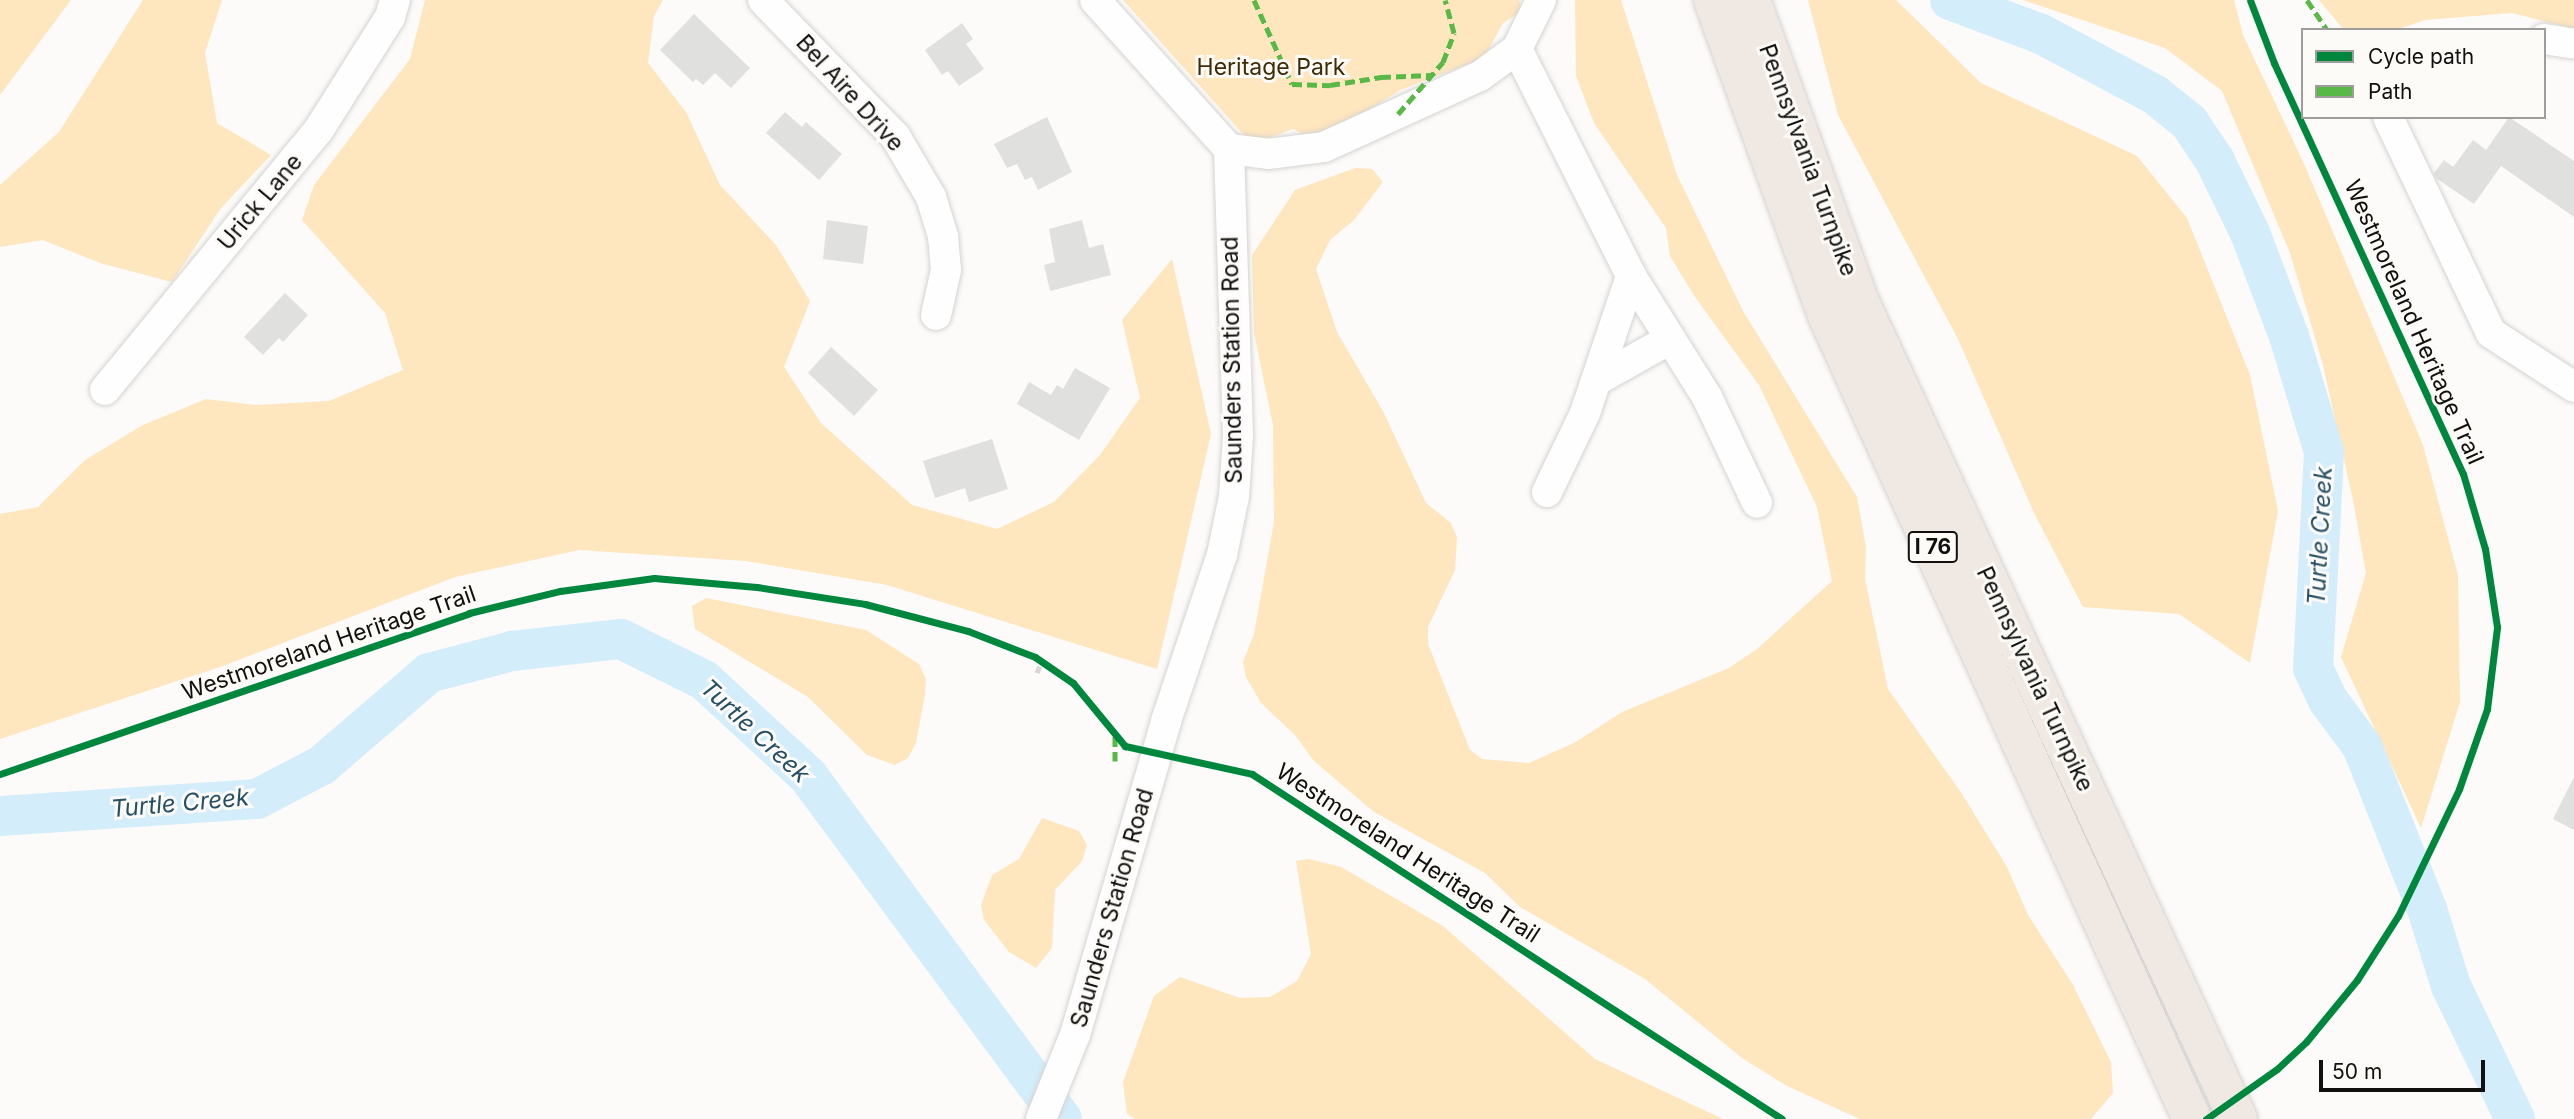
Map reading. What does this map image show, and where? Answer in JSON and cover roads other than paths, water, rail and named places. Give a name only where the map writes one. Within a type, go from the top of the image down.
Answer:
[{"type":"highway","name":"Pennsylvania Turnpike","points":[[1713,0],[1828,315],[2184,1102]]},
{"type":"highway","name":"Pennsylvania Turnpike","points":[[1751,0],[1858,298],[2238,1119]]},
{"type":"street","name":"Urick Lane","points":[[104,390],[318,131],[390,17],[395,0]]},
{"type":"street","name":"Bel Aire Drive","points":[[763,0],[895,136],[931,197],[943,236],[946,270],[936,315]]},
{"type":"street","points":[[1095,0],[1229,149],[1268,154],[1324,147],[1480,76],[1517,49],[1541,0]]},
{"type":"street","points":[[2546,39],[2574,44]]},
{"type":"street","points":[[1517,49],[1631,276],[1707,397],[1757,503]]},
{"type":"street","points":[[2389,119],[2491,333],[2574,387]]},
{"type":"street","name":"Saunders Station Road","points":[[1041,1119],[1075,1035],[1166,721],[1222,555],[1234,496],[1238,435],[1229,149]]},
{"type":"street","points":[[1547,492],[1597,380],[1631,276]]},
{"type":"street","points":[[1597,380],[1670,339]]},
{"type":"waterway","name":"Turtle Creek","points":[[1950,0],[2041,34],[2154,94],[2189,122],[2215,161],[2250,233],[2289,336],[2324,452],[2313,668],[2328,700],[2362,746],[2427,909],[2451,986],[2515,1119]]},
{"type":"waterway","name":"Turtle Creek","points":[[0,816],[257,799],[322,765],[429,673],[512,651],[621,639],[704,680],[808,776],[1062,1119]]},
{"type":"park label","name":"Heritage Park","points":[[1271,67]]}]
